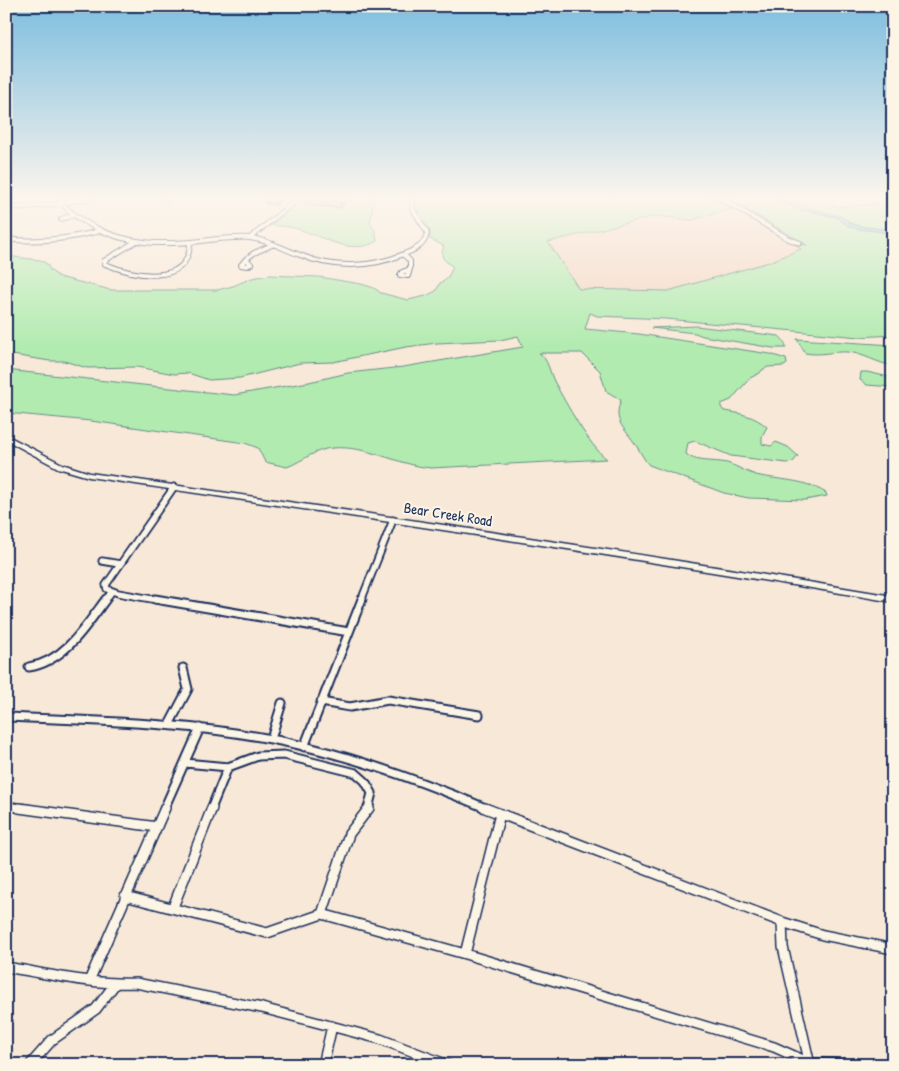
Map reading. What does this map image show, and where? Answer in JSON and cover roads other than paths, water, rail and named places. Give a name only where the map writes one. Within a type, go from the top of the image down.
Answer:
[{"type":"street","points":[[124,248],[108,257],[104,261],[105,264],[149,276],[162,275],[175,270],[187,260],[190,248]]},
{"type":"street","points":[[246,259],[267,248]]},
{"type":"street","points":[[284,248],[308,258],[334,264],[368,263],[404,255],[416,248]]},
{"type":"street","points":[[404,255],[410,260],[410,269]]},
{"type":"street","name":"Bear Creek Road","points":[[6,437],[60,466],[80,473],[740,573],[893,599]]},
{"type":"street","points":[[174,487],[106,585],[107,589],[349,632]]},
{"type":"street","points":[[304,747],[393,520]]},
{"type":"street","points":[[102,561],[120,564]]},
{"type":"street","points":[[29,666],[43,664],[53,659],[83,629],[112,591]]},
{"type":"street","points":[[169,725],[188,689],[183,668]]},
{"type":"street","points":[[321,702],[350,707],[388,700],[479,715]]},
{"type":"street","points":[[271,739],[282,703]]},
{"type":"street","points":[[6,717],[200,728],[271,739],[304,747],[386,770],[429,785],[782,922],[823,934],[893,949]]},
{"type":"street","points":[[88,981],[200,728]]},
{"type":"street","points":[[184,763],[215,768],[228,767],[258,756],[284,755],[356,773],[365,782],[372,793],[369,808],[349,834],[322,914]]},
{"type":"street","points":[[172,907],[228,767]]},
{"type":"street","points":[[6,806],[157,827]]},
{"type":"street","points":[[465,954],[500,814]]},
{"type":"street","points":[[125,896],[267,932],[322,914],[465,954],[774,1047],[810,1064],[867,1065]]},
{"type":"street","points":[[782,922],[783,947],[810,1064]]},
{"type":"street","points":[[6,967],[88,981],[115,984],[136,983],[262,1008],[380,1039],[448,1065]]},
{"type":"street","points":[[30,1065],[52,1040],[96,1009],[115,984]]},
{"type":"street","points":[[323,1065],[332,1026]]}]
